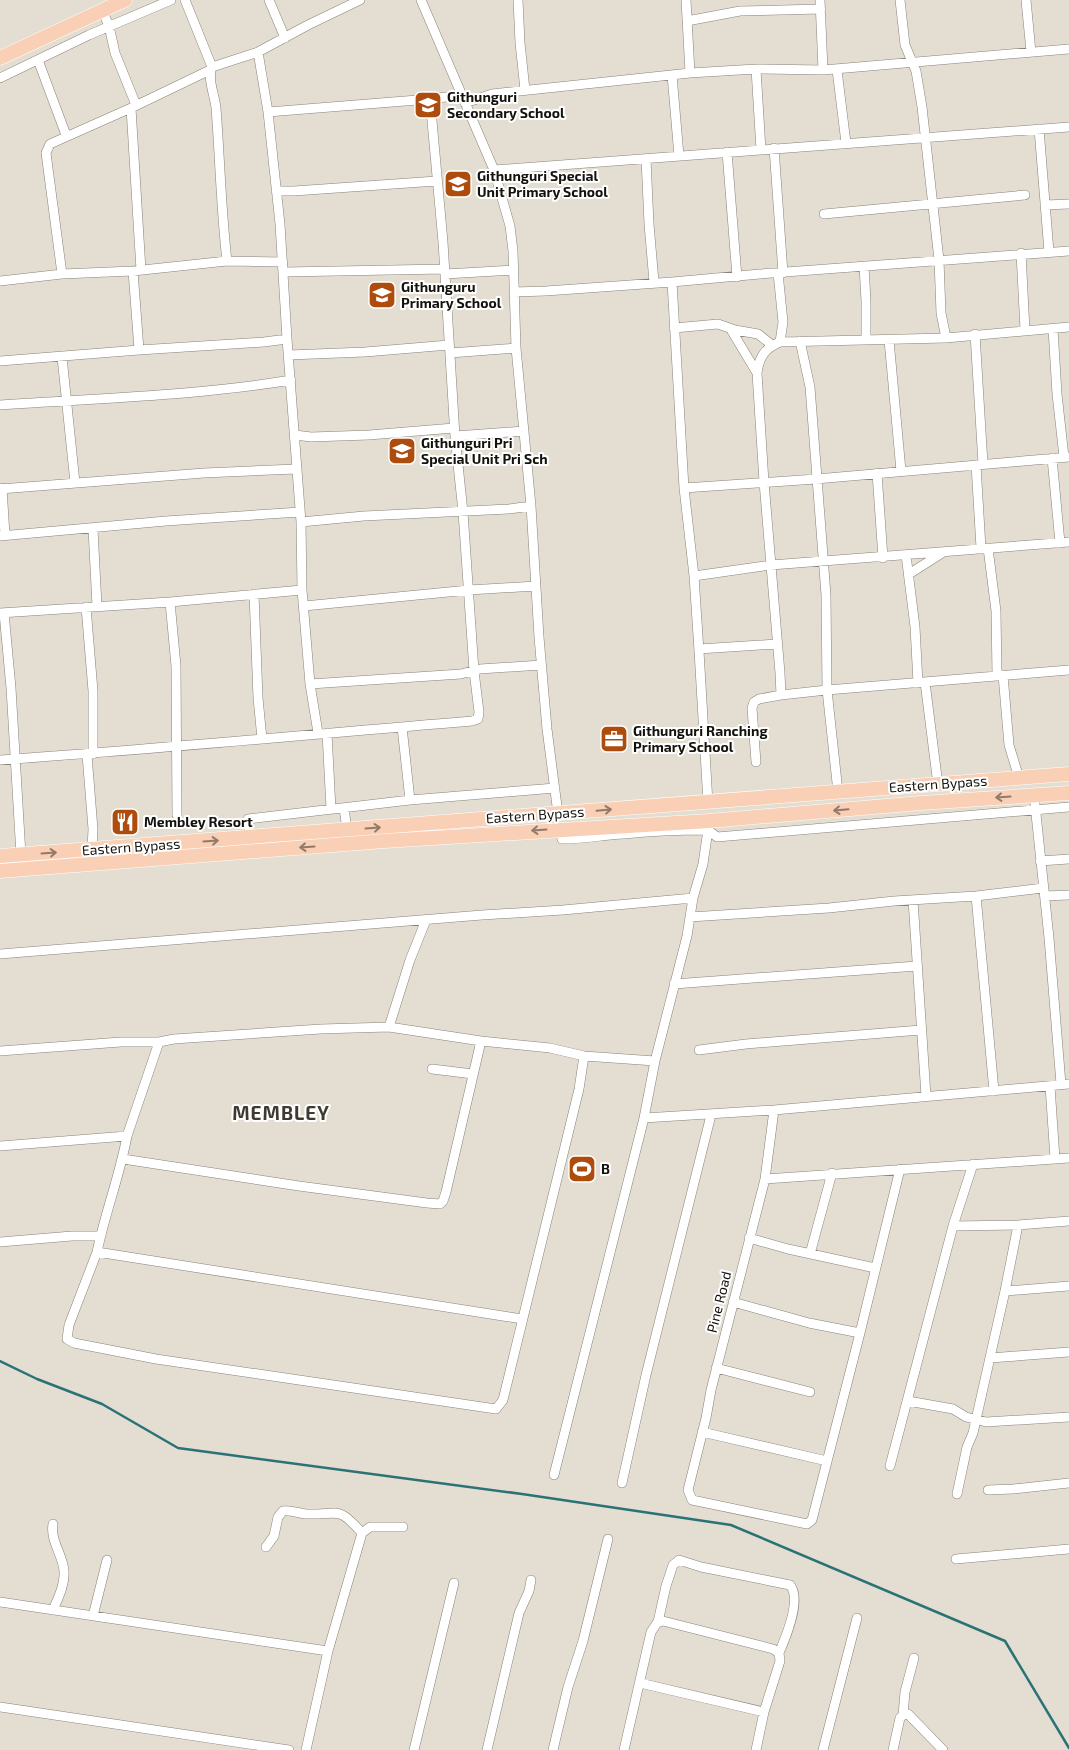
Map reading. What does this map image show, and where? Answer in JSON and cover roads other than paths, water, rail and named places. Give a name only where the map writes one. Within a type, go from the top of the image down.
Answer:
[{"type":"main road","points":[[0,58],[125,0]]},
{"type":"main road","name":"Eastern Bypass","points":[[0,856],[1069,774]]},
{"type":"main road","name":"Eastern Bypass","points":[[0,871],[560,829],[658,824],[709,825],[821,811],[1069,793]]},
{"type":"main road","points":[[657,806],[658,824]]},
{"type":"street","points":[[0,78],[109,26],[171,0]]},
{"type":"street","points":[[184,0],[211,69],[227,261]]},
{"type":"street","points":[[268,0],[285,38]]},
{"type":"street","points":[[421,0],[494,170],[510,226],[514,270],[516,348],[531,506],[541,666],[558,814]]},
{"type":"street","points":[[518,0],[525,90]]},
{"type":"street","points":[[686,0],[690,73]]},
{"type":"street","points":[[900,0],[904,45],[916,71],[925,137],[946,338]]},
{"type":"street","points":[[1026,0],[1031,52]]},
{"type":"street","points":[[62,274],[46,153],[50,144],[66,135],[133,107],[211,69],[258,52],[358,1]]},
{"type":"street","points":[[687,21],[740,11],[820,4],[823,70]]},
{"type":"street","points":[[102,10],[109,26],[133,107],[139,350]]},
{"type":"street","points":[[268,112],[430,99],[463,99],[525,90],[690,73],[756,70],[837,70],[912,61],[1069,48]]},
{"type":"street","points":[[258,52],[268,112],[284,272],[301,522],[302,590],[310,684],[318,733]]},
{"type":"street","points":[[38,60],[66,135]]},
{"type":"street","points":[[756,70],[761,150]]},
{"type":"street","points":[[837,70],[846,143]]},
{"type":"street","points":[[672,75],[679,156]]},
{"type":"street","points":[[0,760],[176,747],[478,719],[479,712],[474,672],[463,512],[454,432],[445,272],[430,99]]},
{"type":"street","points":[[494,170],[1069,127]]},
{"type":"street","points":[[1039,129],[1049,252]]},
{"type":"street","points":[[774,148],[783,322],[776,344]]},
{"type":"street","points":[[726,152],[737,277]]},
{"type":"street","points":[[646,159],[654,282]]},
{"type":"street","points":[[276,191],[438,181]]},
{"type":"street","points":[[824,214],[1025,195]]},
{"type":"street","points":[[1045,206],[1069,204]]},
{"type":"street","points":[[514,292],[672,282],[1021,253],[1069,251]]},
{"type":"street","points":[[1021,253],[1026,330]]},
{"type":"street","points":[[0,281],[62,274],[137,271],[227,261],[283,262]]},
{"type":"street","points":[[864,266],[866,339]]},
{"type":"street","points":[[284,272],[344,269],[445,272],[514,270]]},
{"type":"street","points":[[672,282],[684,488],[694,576],[708,803]]},
{"type":"street","points":[[674,328],[709,324],[758,334],[776,344]]},
{"type":"street","points":[[781,696],[757,373],[761,356],[765,350],[776,344],[800,341],[946,338],[1069,327]]},
{"type":"street","points":[[730,328],[757,373]]},
{"type":"street","points":[[684,488],[816,479],[1066,457],[1057,394],[1053,329]]},
{"type":"street","points":[[974,334],[985,548],[996,611],[1000,675],[1009,745],[1020,778]]},
{"type":"street","points":[[0,361],[264,342],[288,338]]},
{"type":"street","points":[[889,340],[901,471]]},
{"type":"street","points":[[800,341],[810,387],[826,595],[827,690],[838,792]]},
{"type":"street","points":[[289,355],[516,348]]},
{"type":"street","points":[[62,357],[75,483]]},
{"type":"street","points":[[0,405],[170,394],[227,389],[291,380]]},
{"type":"street","points":[[295,435],[311,437],[524,431]]},
{"type":"street","points":[[694,576],[771,565],[1064,543],[1052,458]]},
{"type":"street","points":[[296,469],[204,473],[1,488],[3,535],[300,512]]},
{"type":"street","points":[[877,473],[883,558]]},
{"type":"street","points":[[301,522],[364,516],[463,512],[531,506]]},
{"type":"street","points":[[93,529],[97,606]]},
{"type":"street","points":[[909,574],[943,552]]},
{"type":"street","points":[[906,555],[922,682],[938,785]]},
{"type":"street","points":[[304,606],[469,590],[536,586]]},
{"type":"street","points":[[21,855],[15,759],[2,613],[170,602],[302,590]]},
{"type":"street","points":[[254,594],[258,698],[262,739]]},
{"type":"street","points":[[170,602],[176,666],[177,816]]},
{"type":"street","points":[[86,607],[93,691],[90,754],[93,823],[92,849]]},
{"type":"street","points":[[699,649],[777,644]]},
{"type":"street","points":[[310,684],[461,674],[480,669],[541,666]]},
{"type":"street","points":[[756,762],[752,708],[754,702],[759,699],[827,690],[1069,670]]},
{"type":"street","points":[[402,727],[410,800]]},
{"type":"street","points":[[328,732],[331,809]]},
{"type":"street","points":[[250,838],[248,819],[410,800],[554,788]]},
{"type":"street","points":[[644,1118],[774,1110],[1065,1084],[1034,795]]},
{"type":"street","points":[[709,825],[717,836],[1069,807]]},
{"type":"street","points":[[344,808],[347,830]]},
{"type":"street","points":[[821,811],[821,827]]},
{"type":"street","points":[[560,829],[562,839],[569,839],[709,825]]},
{"type":"street","points":[[554,1475],[644,1118],[655,1061],[693,898],[703,864],[709,825]]},
{"type":"street","points":[[1040,861],[1069,859]]},
{"type":"street","points":[[690,917],[1044,892],[1069,895]]},
{"type":"street","points":[[976,896],[994,1091]]},
{"type":"street","points":[[0,954],[693,898]]},
{"type":"street","points":[[913,900],[926,1096]]},
{"type":"street","points":[[389,1027],[410,960],[426,920]]},
{"type":"street","points":[[674,984],[917,966]]},
{"type":"street","points":[[0,1051],[103,1043],[159,1042],[174,1039],[321,1029],[389,1027],[481,1041],[550,1048],[584,1056],[655,1061]]},
{"type":"street","points":[[699,1050],[740,1044],[921,1030]]},
{"type":"street","points":[[123,1158],[300,1186],[440,1204],[446,1192],[481,1041]]},
{"type":"street","points":[[159,1042],[127,1136],[123,1158],[100,1236],[98,1252],[69,1325],[66,1338],[82,1345],[156,1359],[496,1409],[503,1400],[578,1090],[584,1056]]},
{"type":"street","points":[[432,1069],[474,1074]]},
{"type":"street","points":[[1050,1086],[1055,1159]]},
{"type":"street","name":"Pine Road","points":[[774,1110],[765,1179],[716,1368],[688,1490],[692,1500],[807,1524],[812,1520],[827,1461]]},
{"type":"street","points":[[622,1483],[646,1375],[711,1115]]},
{"type":"street","points":[[0,1146],[127,1136]]},
{"type":"street","points":[[765,1179],[1069,1158]]},
{"type":"street","points":[[890,1466],[953,1226],[973,1164]]},
{"type":"street","points":[[702,1432],[827,1461],[900,1169]]},
{"type":"street","points":[[810,1254],[832,1173]]},
{"type":"street","points":[[953,1226],[1018,1225],[1069,1221]]},
{"type":"street","points":[[957,1494],[1006,1291],[1018,1225]]},
{"type":"street","points":[[0,1242],[72,1236],[100,1236]]},
{"type":"street","points":[[749,1238],[875,1268]]},
{"type":"street","points":[[98,1252],[522,1320]]},
{"type":"street","points":[[1006,1291],[1069,1286]]},
{"type":"street","points":[[733,1302],[860,1333]]},
{"type":"street","points":[[990,1358],[1069,1352]]},
{"type":"street","points":[[716,1368],[810,1392]]},
{"type":"street","points":[[908,1401],[953,1409],[961,1415],[986,1422],[1069,1417]]},
{"type":"street","points":[[988,1490],[1069,1482]]},
{"type":"street","points":[[266,1547],[274,1536],[278,1517],[283,1511],[287,1510],[308,1514],[342,1514],[362,1533]]},
{"type":"street","points":[[53,1524],[53,1536],[64,1572],[61,1589],[53,1610]]},
{"type":"street","points":[[306,1750],[328,1651],[362,1533],[370,1527],[403,1527]]},
{"type":"street","points":[[553,1750],[608,1539]]},
{"type":"street","points":[[956,1559],[1069,1549]]},
{"type":"street","points":[[92,1616],[107,1560]]},
{"type":"street","points":[[624,1750],[651,1632],[658,1622],[673,1565],[677,1561],[682,1560],[701,1567],[790,1585],[794,1592],[792,1617],[779,1653],[780,1661],[764,1712],[756,1750]]},
{"type":"street","points":[[488,1750],[519,1613],[529,1591],[531,1580]]},
{"type":"street","points":[[414,1750],[454,1583]]},
{"type":"street","points":[[0,1602],[328,1651]]},
{"type":"street","points":[[823,1750],[857,1618]]},
{"type":"street","points":[[658,1622],[667,1622],[773,1649],[779,1653]]},
{"type":"street","points":[[893,1750],[900,1718],[903,1715],[905,1692],[914,1658]]},
{"type":"street","points":[[640,1682],[764,1712]]},
{"type":"street","points":[[0,1707],[290,1750]]},
{"type":"street","points":[[903,1715],[908,1714],[912,1717],[943,1750]]},
{"type":"waterway","points":[[0,1361],[37,1379],[102,1404],[178,1448],[522,1494],[731,1525],[1005,1641],[1069,1748]]},
{"type":"place","name":"Githunguri Secondary School","points":[[428,105]]},
{"type":"place","name":"Githunguri Special Unit Primary School","points":[[458,184]]},
{"type":"place","name":"Githunguru Primary School","points":[[382,295]]},
{"type":"place","name":"Githunguri Pri Special Unit Pri Sch","points":[[402,451]]},
{"type":"place","name":"Githunguri Ranching Primary School","points":[[614,739]]},
{"type":"place","name":"Membley Resort","points":[[125,822]]},
{"type":"place","name":"B","points":[[582,1169]]},
{"type":"district","name":"MEMBLEY","points":[[281,1113]]}]
